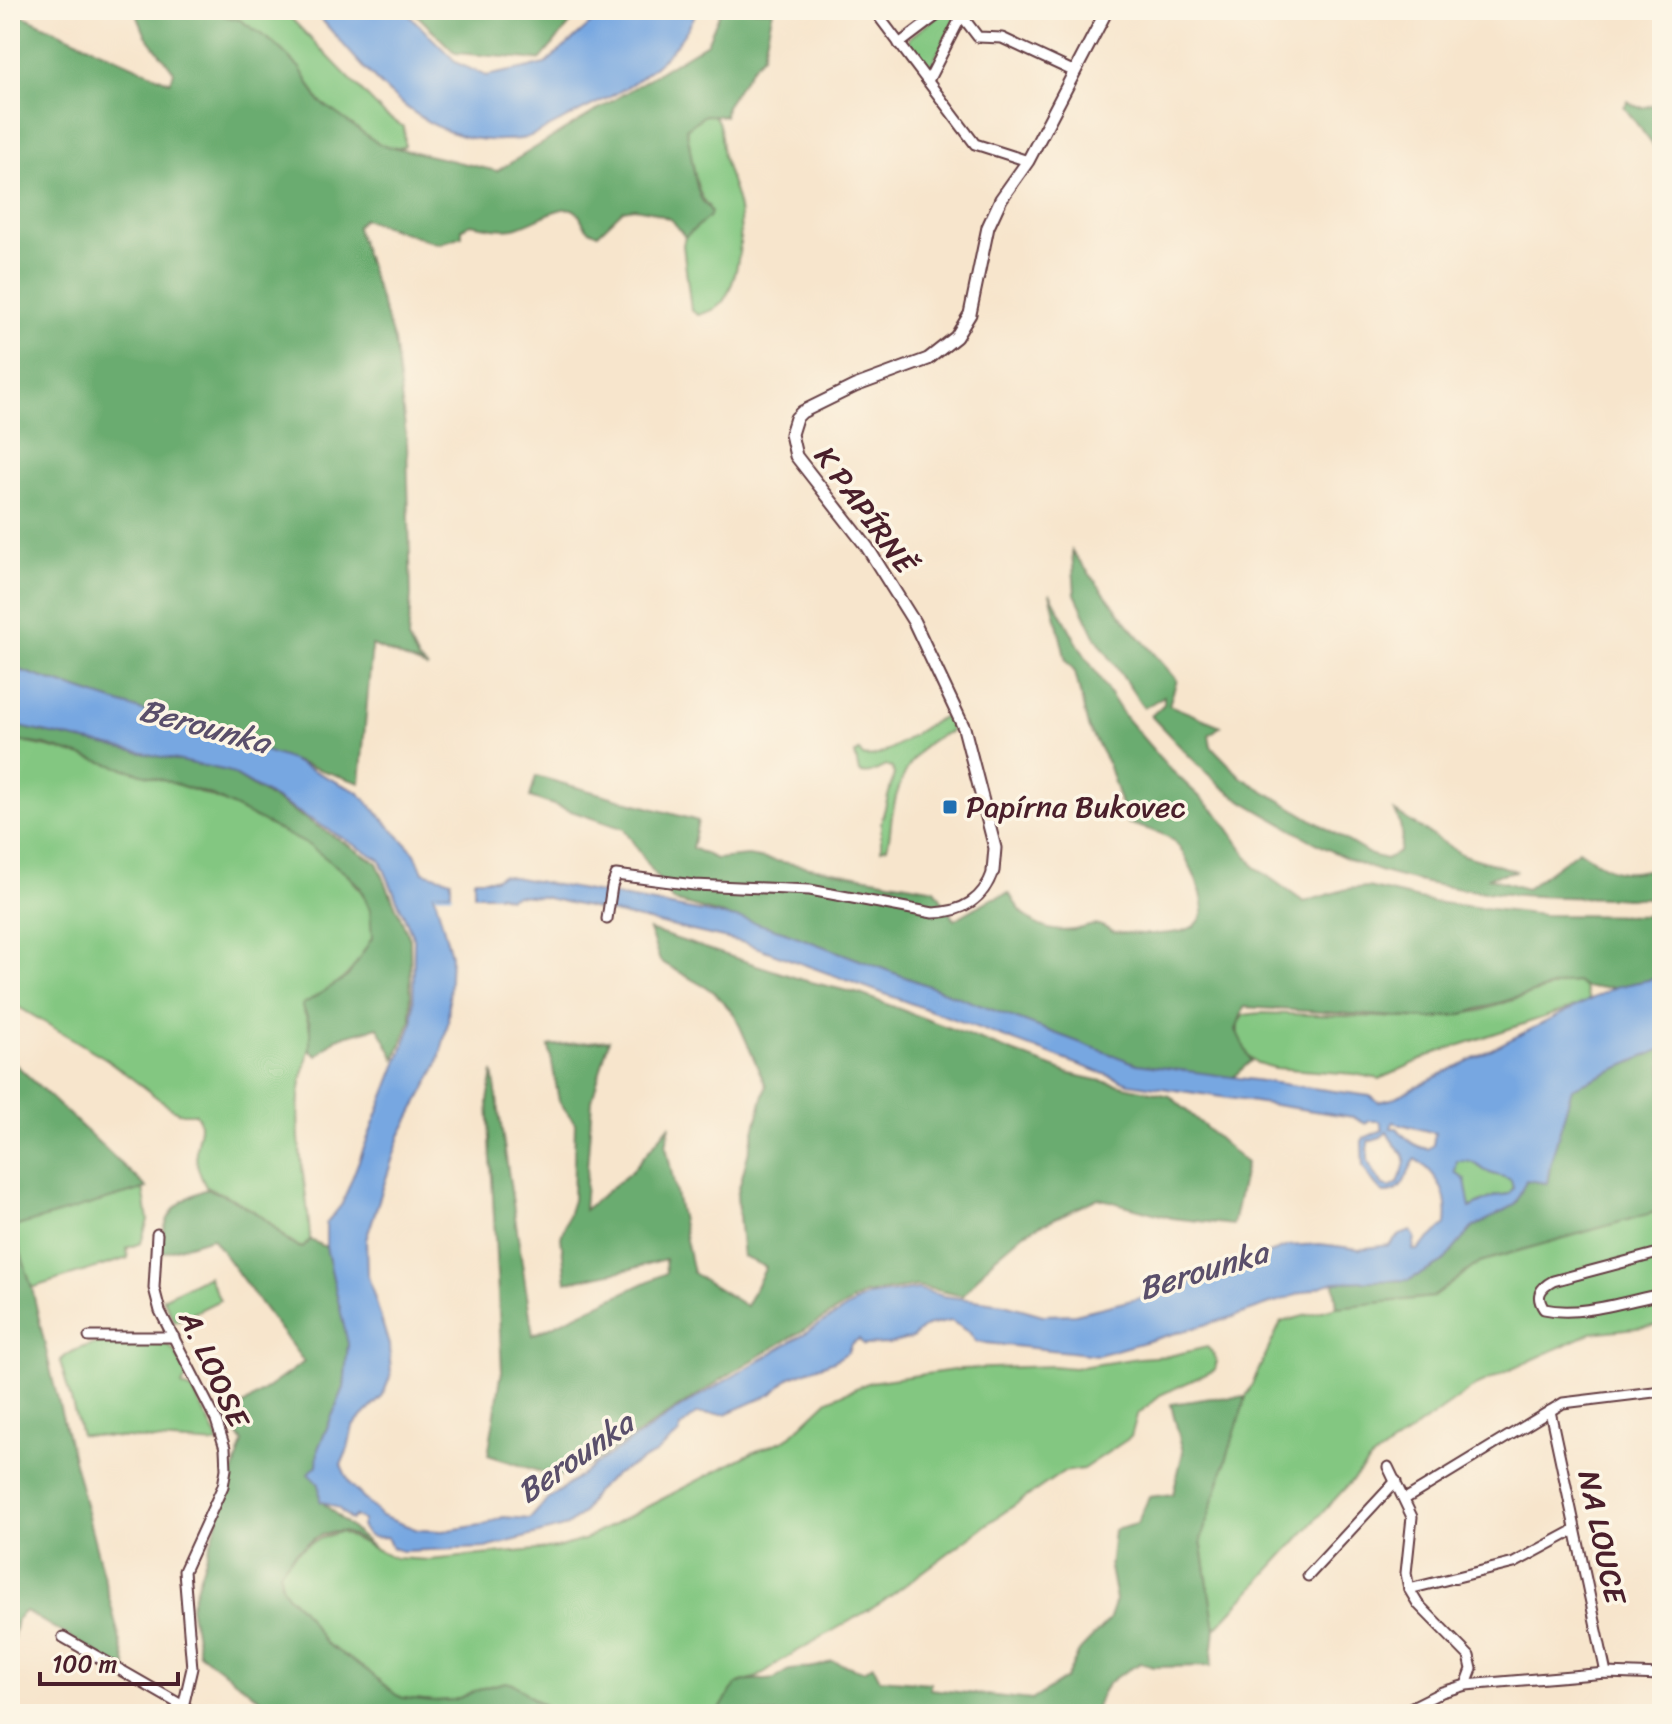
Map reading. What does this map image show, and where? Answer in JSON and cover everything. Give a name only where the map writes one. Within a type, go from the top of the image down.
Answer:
[{"type":"street","points":[[874,10],[975,144],[1028,161]]},
{"type":"street","points":[[899,44],[944,10]]},
{"type":"street","name":"K PAPÍRNĚ","points":[[993,871],[995,848],[964,728],[914,622],[867,547],[796,456],[791,434],[796,418],[802,412],[855,386],[928,359],[956,337],[970,314],[988,227],[1001,199],[1028,161],[1107,10]]},
{"type":"street","points":[[928,81],[963,13]]},
{"type":"street","points":[[963,13],[978,37],[1002,38],[1075,72]]},
{"type":"street","points":[[607,919],[616,875],[694,885],[781,887],[923,912],[949,913],[971,904],[986,887],[993,871]]},
{"type":"street","name":"A. LOOSE","points":[[157,1234],[153,1262],[154,1288],[160,1311],[216,1420],[225,1448],[223,1486],[184,1571],[192,1668],[183,1707]]},
{"type":"street","points":[[1662,1252],[1553,1281],[1542,1287],[1539,1294],[1544,1309],[1577,1311],[1662,1294]]},
{"type":"street","points":[[89,1337],[174,1337]]},
{"type":"street","points":[[1405,1499],[1563,1403],[1662,1391]]},
{"type":"street","name":"NA LOUCE","points":[[1550,1411],[1606,1673]]},
{"type":"street","points":[[1388,1467],[1412,1517],[1406,1573],[1409,1589],[1418,1604],[1469,1656],[1472,1669],[1466,1685]]},
{"type":"street","points":[[1308,1576],[1396,1481]]},
{"type":"street","points":[[1409,1589],[1514,1563],[1575,1530]]},
{"type":"street","points":[[63,1637],[197,1714]]},
{"type":"street","points":[[1399,1714],[1442,1692],[1466,1685],[1606,1673],[1662,1675]]},
{"type":"green space","points":[[10,10],[170,82],[174,72],[145,34],[135,10],[213,10],[240,20],[275,44],[300,68],[319,101],[379,144],[497,171],[707,43],[721,10],[773,10],[763,55],[726,106],[725,116],[705,115],[686,129],[697,188],[711,212],[685,237],[672,220],[634,208],[623,210],[598,234],[587,228],[572,209],[552,212],[514,228],[470,224],[462,229],[462,236],[439,244],[363,219],[356,227],[394,341],[407,443],[411,595],[408,639],[418,660],[428,668],[372,645],[360,783],[10,667],[10,62],[22,30],[10,23]]},
{"type":"green space","points":[[213,10],[283,10],[385,115],[404,127],[405,146],[396,149],[379,144],[341,118],[319,101],[300,68],[275,44],[240,20]]},
{"type":"green space","points":[[412,10],[582,10],[540,60],[455,53]]},
{"type":"green space","points":[[946,10],[960,10],[931,66],[922,66],[908,50],[909,38]]},
{"type":"green space","points":[[1662,99],[1662,157],[1624,107],[1628,101],[1645,107]]},
{"type":"green space","points":[[705,115],[714,115],[719,124],[723,156],[739,209],[740,231],[739,256],[729,291],[719,306],[698,315],[691,310],[683,245],[685,237],[709,207],[697,183],[686,129]]},
{"type":"green space","points":[[1072,551],[1129,625],[1177,680],[1169,705],[1221,726],[1209,735],[1211,746],[1241,777],[1371,855],[1386,859],[1399,852],[1402,831],[1395,812],[1463,855],[1517,871],[1487,877],[1526,889],[1579,850],[1618,871],[1636,872],[1662,867],[1662,898],[1519,895],[1413,880],[1343,857],[1255,808],[1214,780],[1151,716],[1164,704],[1164,696],[1144,708],[1095,636],[1075,594]]},
{"type":"green space","points":[[1050,593],[1080,648],[1125,717],[1167,766],[1219,815],[1255,867],[1304,902],[1347,889],[1368,887],[1432,902],[1543,915],[1662,916],[1662,977],[1615,987],[1585,988],[1577,982],[1565,983],[1459,1015],[1429,1019],[1244,1007],[1236,1030],[1251,1061],[1232,1078],[1137,1064],[785,932],[673,901],[624,829],[530,797],[536,776],[698,821],[692,848],[716,859],[748,856],[935,889],[954,920],[991,899],[1009,893],[1027,917],[1051,930],[1097,925],[1126,933],[1161,934],[1187,930],[1196,925],[1203,908],[1195,877],[1177,844],[1171,839],[1127,823],[1107,761],[1088,727],[1075,672],[1066,661]]},
{"type":"green space","points":[[948,715],[953,720],[950,732],[928,744],[905,774],[896,798],[887,847],[881,849],[881,823],[894,774],[892,768],[886,766],[870,773],[859,772],[855,754],[859,751],[863,756],[871,757],[881,754]]},
{"type":"green space","points":[[10,725],[228,771],[377,863],[410,939],[411,1021],[395,1059],[378,1027],[337,1038],[317,1056],[310,1051],[310,1024],[302,1005],[348,976],[372,938],[370,910],[360,887],[349,876],[310,846],[209,794],[45,745],[10,740]]},
{"type":"green space","points":[[10,740],[101,761],[223,802],[282,829],[330,860],[363,894],[373,931],[364,954],[346,976],[304,1012],[310,1043],[300,1086],[298,1116],[310,1240],[303,1248],[288,1240],[253,1211],[206,1187],[196,1160],[200,1126],[195,1113],[179,1113],[105,1058],[10,1002]]},
{"type":"green space","points":[[649,930],[803,980],[860,994],[1070,1074],[1170,1096],[1246,1163],[1233,1225],[1172,1218],[1098,1198],[1024,1233],[991,1261],[963,1296],[917,1286],[865,1294],[741,1367],[591,1464],[557,1477],[488,1455],[502,1371],[488,1101],[493,1072],[533,1335],[666,1273],[665,1259],[566,1282],[561,1237],[573,1200],[575,1123],[559,1101],[549,1046],[609,1040],[592,1100],[584,1210],[631,1172],[670,1125],[666,1146],[693,1273],[746,1306],[766,1267],[743,1257],[737,1196],[766,1086],[735,1015],[714,992],[660,961]]},
{"type":"green space","points":[[1565,983],[1583,984],[1590,1002],[1436,1053],[1380,1079],[1275,1068],[1257,1063],[1245,1053],[1238,1037],[1238,1023],[1244,1015],[1429,1019],[1480,1011]]},
{"type":"green space","points":[[1662,1049],[1662,1210],[1480,1262],[1433,1297],[1337,1307],[1334,1282],[1409,1280],[1442,1263],[1472,1228],[1515,1205],[1526,1180],[1547,1183],[1572,1088]]},
{"type":"green space","points":[[10,1059],[147,1188],[17,1226],[14,1231],[32,1288],[128,1671],[25,1611],[17,1619],[10,1654]]},
{"type":"green space","points":[[1457,1161],[1473,1163],[1511,1180],[1513,1188],[1509,1194],[1495,1196],[1469,1208],[1465,1180],[1455,1172]]},
{"type":"green space","points":[[143,1188],[148,1220],[141,1243],[127,1248],[128,1258],[31,1288],[14,1231],[17,1226]]},
{"type":"green space","points":[[207,1189],[231,1198],[254,1212],[293,1245],[303,1248],[310,1240],[326,1247],[348,1343],[344,1388],[318,1449],[321,1501],[376,1550],[342,1532],[315,1539],[299,1550],[280,1572],[281,1585],[287,1595],[301,1608],[325,1643],[368,1671],[396,1695],[434,1701],[454,1700],[506,1682],[514,1684],[544,1707],[562,1714],[280,1714],[199,1653],[190,1607],[243,1442],[225,1418],[304,1362],[212,1238],[162,1253],[164,1230],[172,1212],[186,1199]]},
{"type":"green space","points":[[1662,1210],[1662,1325],[1591,1333],[1477,1385],[1371,1460],[1215,1629],[1201,1540],[1246,1397],[1281,1322],[1337,1307],[1433,1297],[1480,1262]]},
{"type":"green space","points":[[208,1276],[220,1300],[175,1322],[163,1298]]},
{"type":"green space","points":[[118,1341],[168,1345],[176,1353],[187,1376],[182,1386],[193,1391],[218,1439],[217,1444],[81,1435],[60,1361],[80,1348]]},
{"type":"green space","points":[[1207,1347],[1215,1357],[1215,1370],[1160,1395],[1137,1415],[1131,1437],[1083,1469],[1063,1472],[881,1603],[758,1677],[741,1682],[728,1694],[726,1704],[716,1714],[662,1714],[646,1707],[616,1714],[559,1714],[506,1682],[454,1700],[403,1698],[325,1643],[281,1585],[280,1572],[292,1557],[314,1541],[340,1532],[395,1558],[429,1560],[557,1548],[583,1540],[749,1454],[787,1439],[828,1400],[870,1382],[961,1369],[1074,1368],[1169,1356]]},
{"type":"green space","points":[[1246,1397],[1201,1540],[1215,1629],[1211,1666],[1153,1667],[1141,1663],[1105,1687],[1094,1714],[716,1714],[730,1692],[742,1682],[774,1679],[788,1671],[832,1661],[863,1671],[873,1665],[880,1679],[930,1683],[930,1689],[1032,1700],[1066,1678],[1080,1650],[1109,1620],[1116,1600],[1110,1568],[1114,1530],[1137,1524],[1149,1497],[1173,1494],[1183,1452],[1171,1404]]},
{"type":"water","points":[[313,10],[404,10],[457,63],[486,76],[545,64],[593,22],[615,10],[697,10],[679,41],[639,79],[533,135],[501,140],[471,138],[444,130],[418,116],[373,77]]},
{"type":"water","points":[[10,667],[289,759],[358,792],[415,853],[423,872],[451,880],[451,892],[434,893],[451,955],[448,1023],[438,1064],[400,1136],[366,1240],[367,1273],[389,1345],[391,1375],[382,1397],[353,1426],[341,1465],[350,1484],[381,1516],[418,1530],[443,1531],[487,1524],[503,1517],[530,1519],[546,1501],[685,1405],[867,1296],[918,1289],[943,1296],[1004,1304],[1043,1315],[1075,1314],[1165,1292],[1288,1246],[1320,1244],[1359,1249],[1389,1245],[1400,1235],[1411,1231],[1415,1237],[1413,1250],[1417,1250],[1446,1224],[1446,1204],[1441,1187],[1431,1172],[1416,1159],[1402,1186],[1392,1192],[1381,1191],[1363,1167],[1362,1141],[1383,1130],[1380,1121],[1366,1124],[1353,1117],[1129,1083],[745,943],[543,897],[474,895],[474,879],[494,879],[502,875],[747,920],[1137,1064],[1370,1096],[1379,1102],[1392,1099],[1615,987],[1662,977],[1662,1049],[1572,1088],[1547,1183],[1526,1180],[1515,1205],[1472,1228],[1442,1263],[1409,1280],[1334,1282],[1233,1317],[1098,1355],[976,1342],[969,1332],[951,1321],[926,1326],[912,1338],[889,1344],[864,1345],[859,1339],[851,1344],[848,1352],[834,1361],[790,1377],[772,1394],[726,1414],[696,1414],[680,1428],[679,1434],[655,1454],[614,1475],[595,1492],[583,1513],[567,1526],[486,1548],[402,1551],[392,1548],[387,1537],[369,1536],[361,1526],[363,1521],[355,1516],[351,1520],[338,1508],[320,1501],[319,1484],[308,1474],[317,1465],[318,1449],[344,1388],[348,1344],[326,1247],[326,1224],[342,1204],[413,1022],[414,939],[380,860],[228,771],[10,725]],"holes":[[[1393,1122],[1435,1133],[1433,1145],[1428,1149],[1414,1144],[1397,1128],[1391,1128]],[[1387,1132],[1405,1158],[1398,1183],[1390,1188],[1383,1186],[1368,1162],[1368,1141]],[[1457,1161],[1470,1162],[1511,1180],[1513,1188],[1509,1194],[1495,1196],[1470,1208],[1465,1180],[1455,1172]]]},
{"type":"waterway","points":[[435,889],[436,894],[451,894]]},
{"type":"place","name":"Papírna Bukovec","points":[[950,807]]},
{"type":"water label","name":"Berounka","points":[[205,726]]},
{"type":"water label","name":"Berounka","points":[[1203,1270]]},
{"type":"water label","name":"Berounka","points":[[575,1457]]}]
